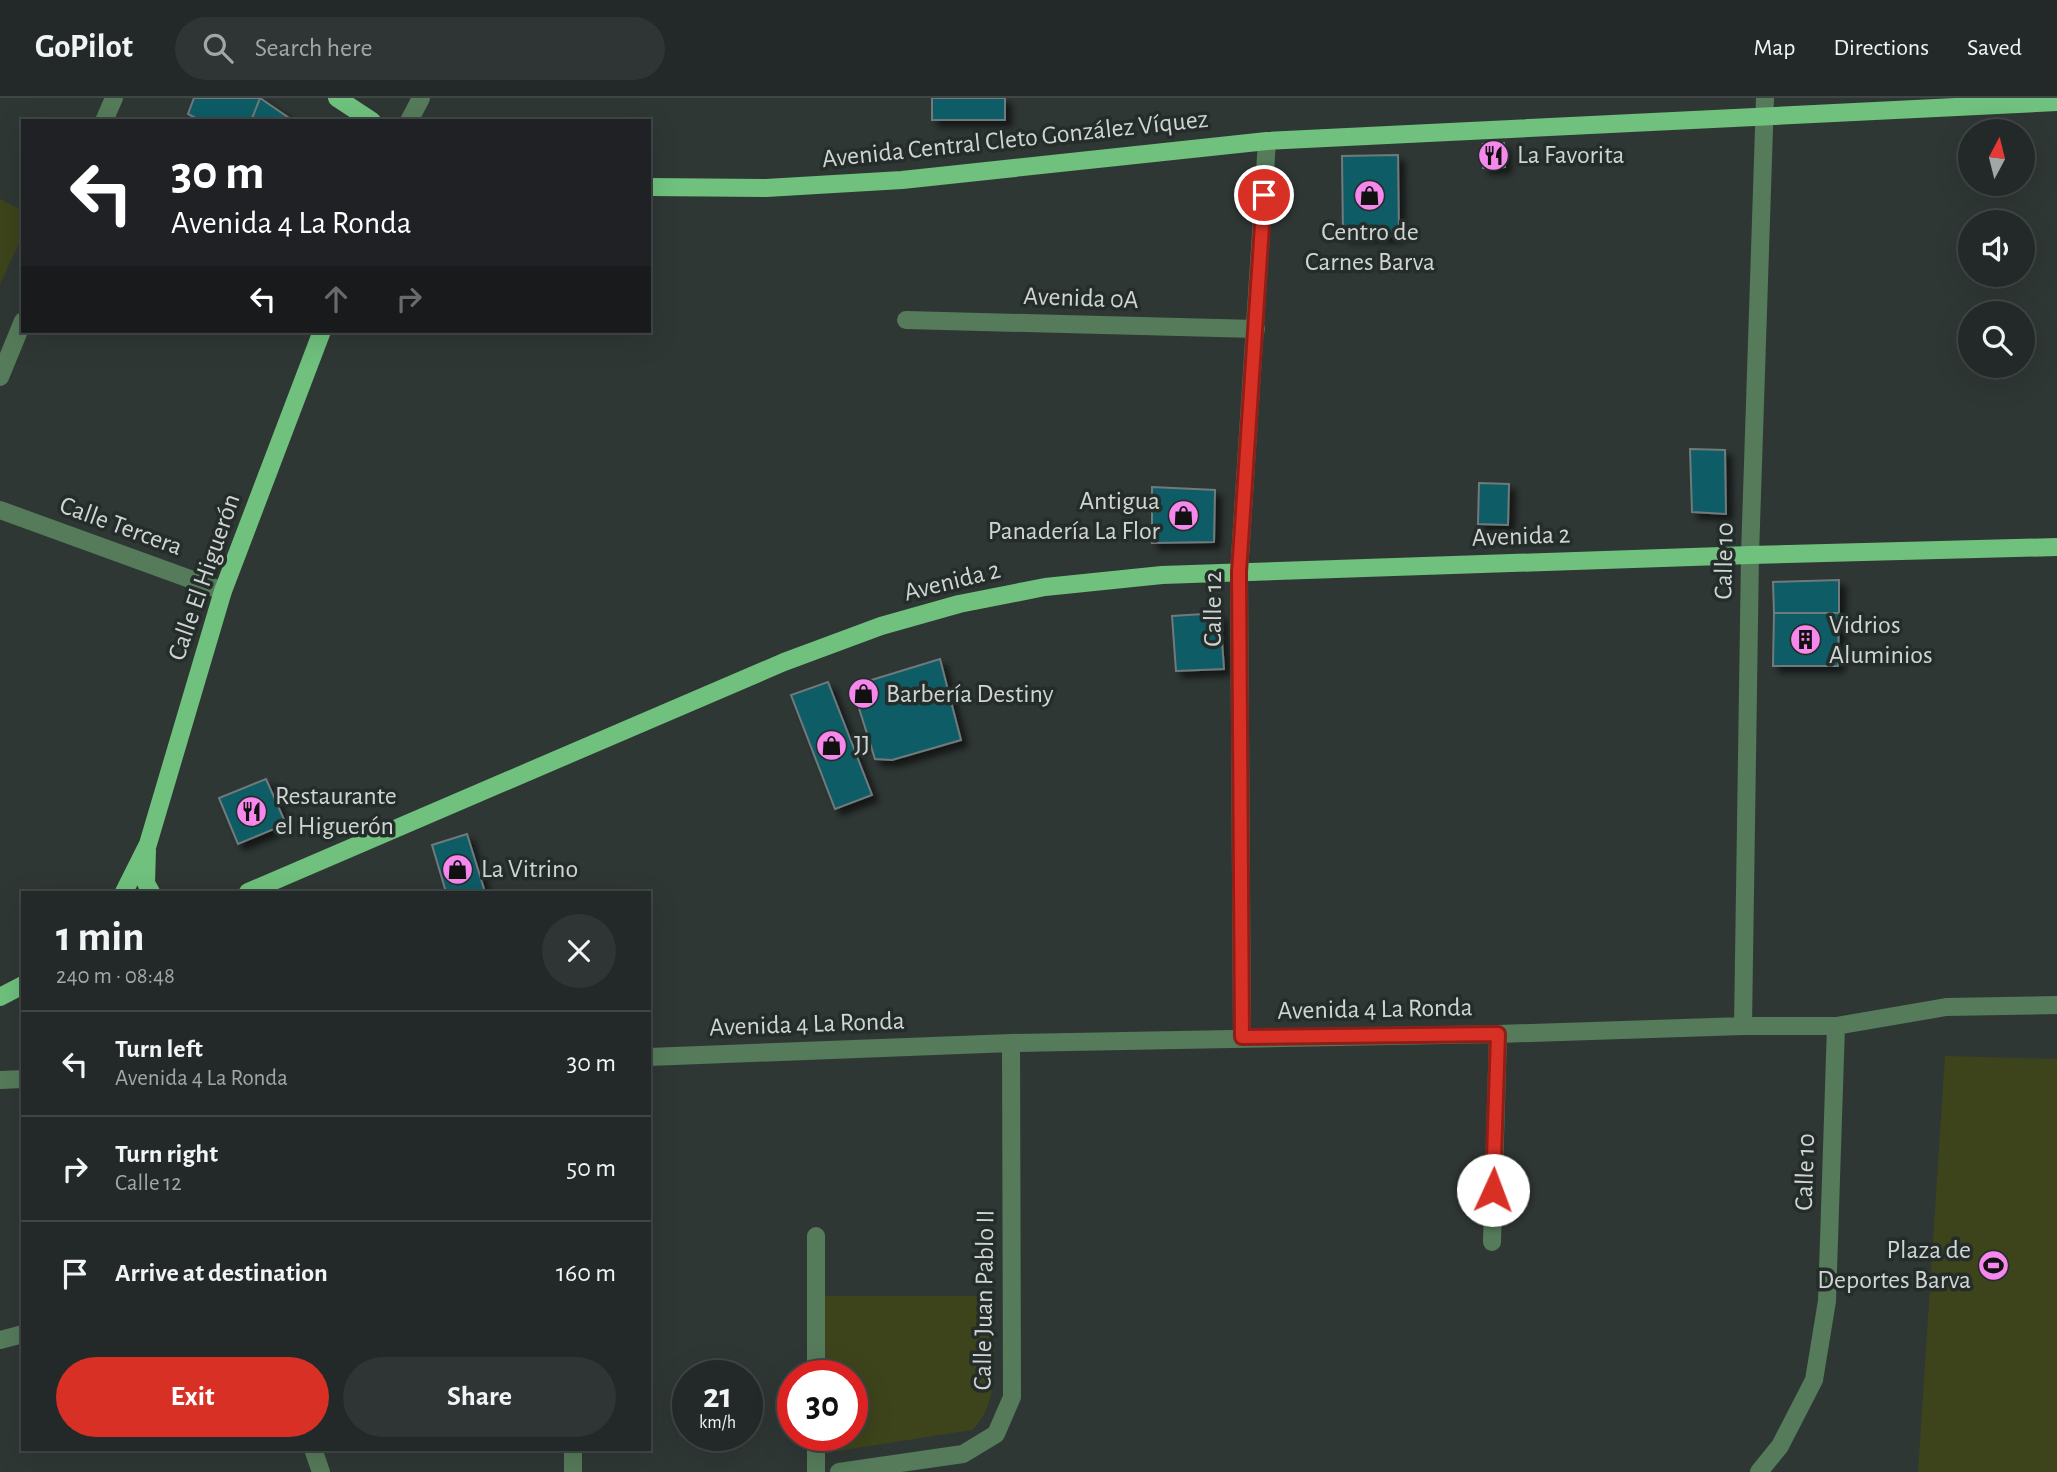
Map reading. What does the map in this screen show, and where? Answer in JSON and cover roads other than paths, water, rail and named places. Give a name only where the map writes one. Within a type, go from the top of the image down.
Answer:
[{"type":"main road","points":[[337,98],[369,119]]},
{"type":"main road","name":"Avenida Central Cleto González Víquez","points":[[651,187],[766,188],[902,180],[1267,141],[1765,107],[2057,103]]},
{"type":"main road","name":"Calle El Higuerón","points":[[124,891],[148,844],[223,591],[321,333]]},
{"type":"main road","name":"Avenida 2","points":[[250,891],[784,662],[881,626],[959,604],[1045,587],[1162,575],[2057,547]]},
{"type":"main road","name":"Calle El Higuerón","points":[[148,844],[146,883],[150,891]]},
{"type":"main road","points":[[0,997],[21,986]]},
{"type":"street","points":[[105,119],[114,98]]},
{"type":"street","points":[[410,119],[421,98]]},
{"type":"street","name":"Calle 10","points":[[1743,1026],[1750,555],[1765,107]]},
{"type":"street","name":"Calle 12","points":[[1242,1037],[1239,572],[1267,141]]},
{"type":"street","name":"Avenida 0A","points":[[906,320],[1255,329]]},
{"type":"street","points":[[0,377],[21,326]]},
{"type":"street","name":"Calle Tercera","points":[[0,510],[223,591]]},
{"type":"street","name":"Avenida 4 La Ronda","points":[[651,1057],[1011,1043],[1836,1026],[1946,1007],[2057,1005]]},
{"type":"street","name":"Calle 10","points":[[1759,1472],[1780,1446],[1814,1380],[1827,1301],[1836,1026]]},
{"type":"street","points":[[1492,1242],[1498,1034]]},
{"type":"street","name":"Calle Juan Pablo II","points":[[839,1472],[963,1454],[996,1434],[1012,1397],[1011,1043]]},
{"type":"street","points":[[0,1080],[21,1079]]},
{"type":"street","points":[[816,1236],[816,1360]]},
{"type":"street","points":[[0,1340],[21,1335]]},
{"type":"street","points":[[314,1451],[321,1472]]},
{"type":"street","points":[[573,1451],[573,1472]]},
{"type":"street","points":[[816,1451],[816,1472]]},
{"type":"place","name":"La Favorita","points":[[1494,155]]},
{"type":"place","name":"Centro de Carnes Barva","points":[[1370,196]]},
{"type":"place","name":"Antigua Panadería La Flor","points":[[1183,516]]},
{"type":"place","name":"Vidrios Aluminios","points":[[1806,640]]},
{"type":"place","name":"Barbería Destiny","points":[[863,694]]},
{"type":"place","name":"JJ","points":[[831,745]]},
{"type":"place","name":"Restaurante el Higuerón","points":[[252,811]]},
{"type":"place","name":"La Vitrino","points":[[458,869]]},
{"type":"place","name":"Plaza de Deportes Barva","points":[[1994,1265]]}]
